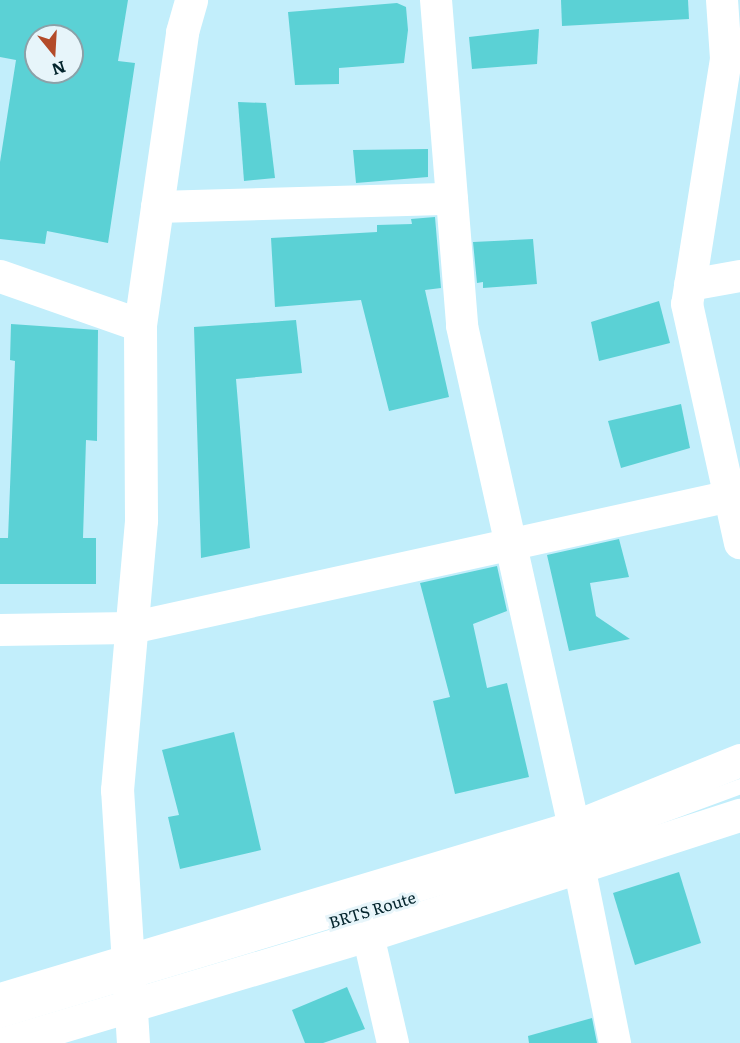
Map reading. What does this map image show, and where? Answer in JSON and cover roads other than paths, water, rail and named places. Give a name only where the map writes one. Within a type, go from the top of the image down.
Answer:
[{"type":"main road","points":[[134,1043],[117,790],[141,520],[140,325],[182,32],[191,0]]},
{"type":"main road","points":[[0,276],[140,325]]},
{"type":"main road","points":[[5,1043],[131,983],[574,827],[740,760]]},
{"type":"main road","points":[[0,999],[131,983],[369,935],[740,815]]},
{"type":"street","points":[[436,0],[462,326],[574,827]]},
{"type":"street","points":[[722,0],[726,59],[687,304],[734,495],[740,543]]},
{"type":"street","points":[[157,207],[452,199]]},
{"type":"street","points":[[690,285],[740,276]]},
{"type":"street","points":[[0,630],[131,628],[734,495]]},
{"type":"street","points":[[579,867],[615,1043]]},
{"type":"street","points":[[369,935],[393,1043]]},
{"type":"lane","name":"BRTS Route","points":[[0,1020],[131,983],[586,843],[740,786]]}]
